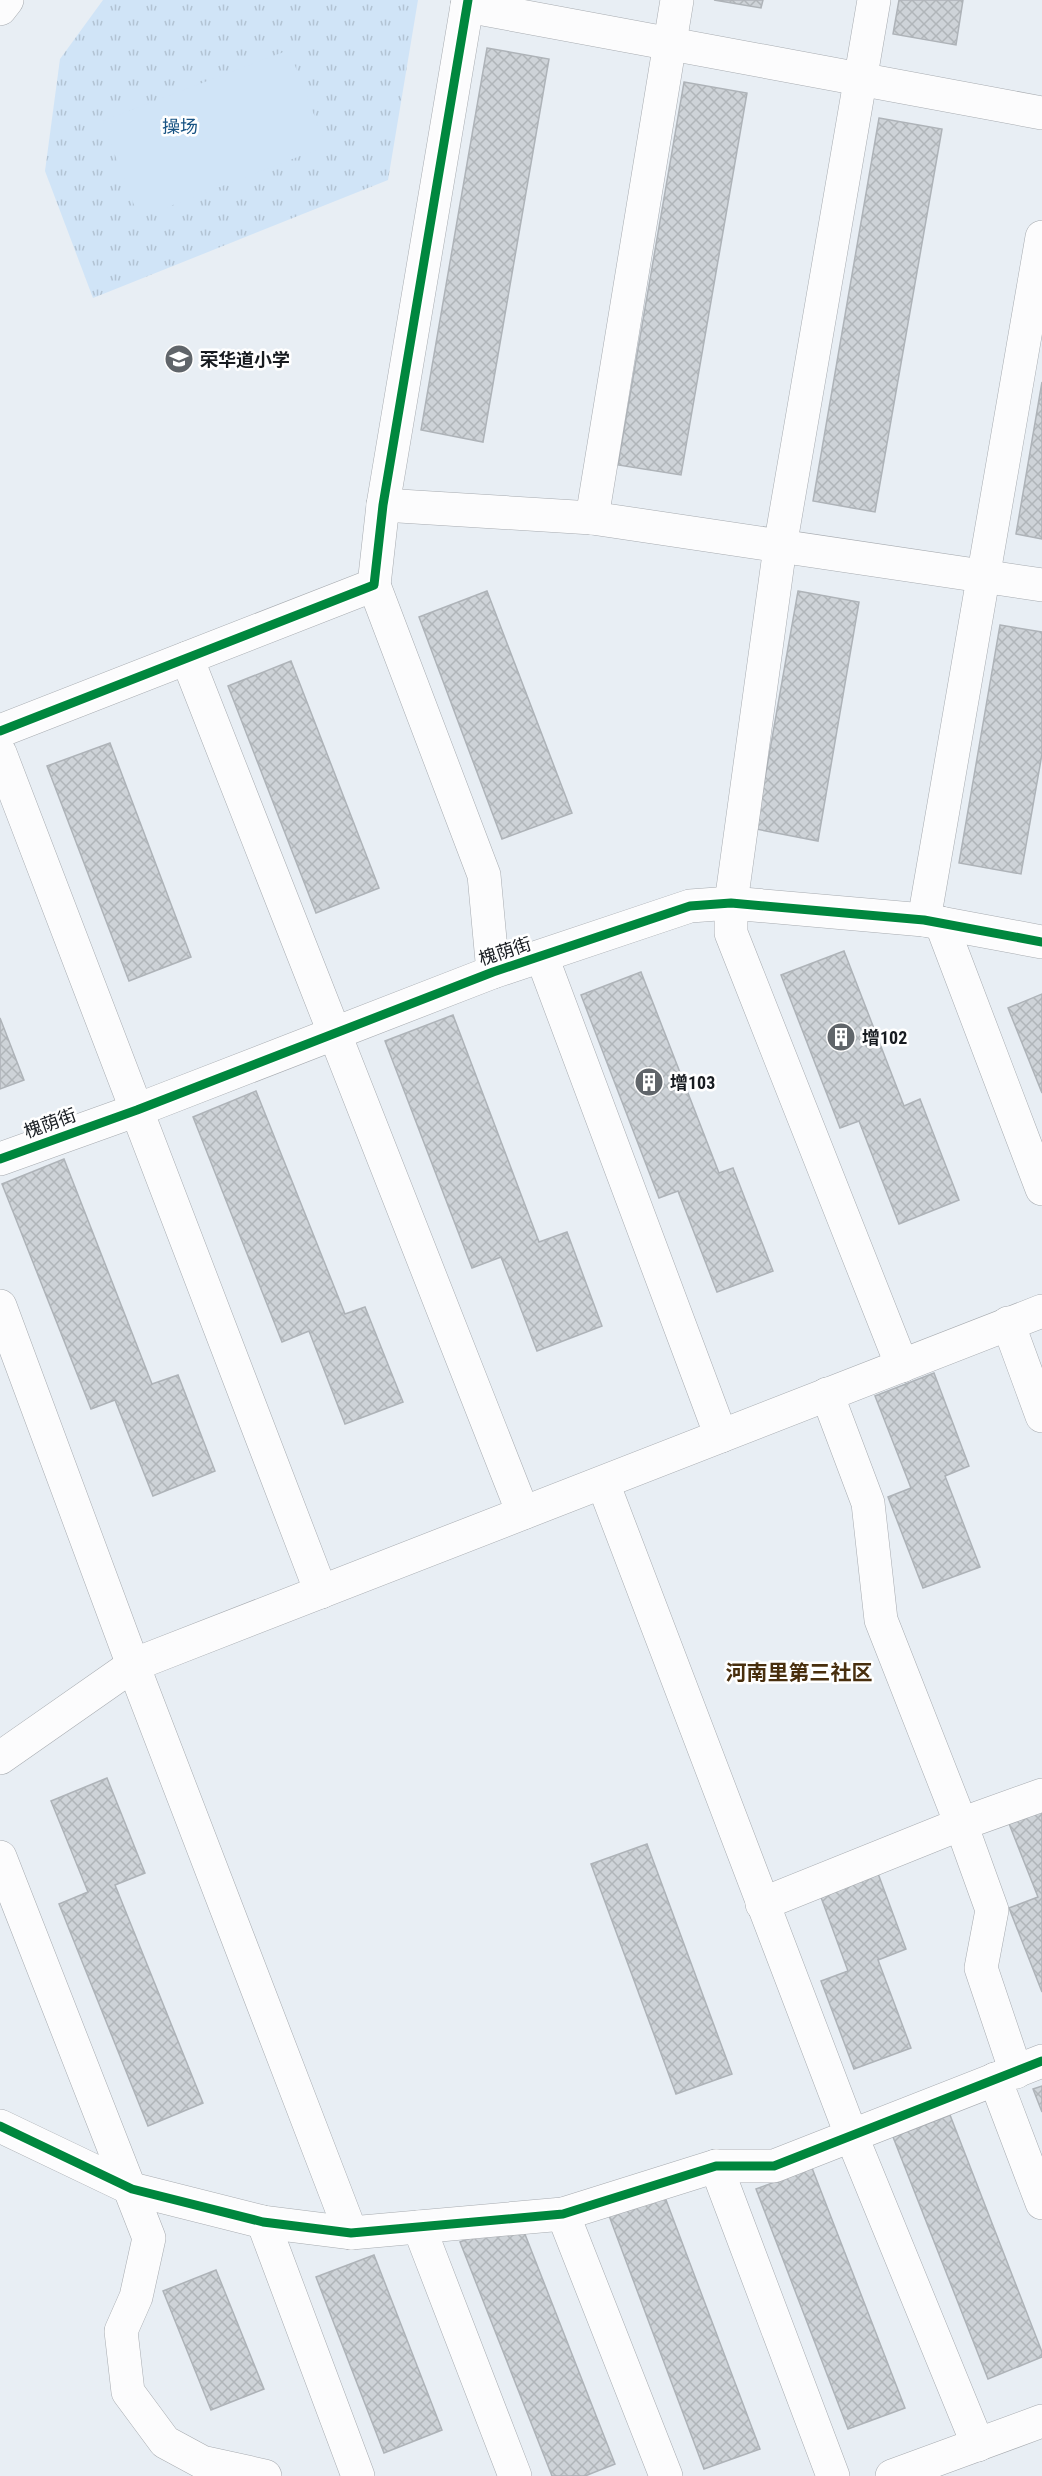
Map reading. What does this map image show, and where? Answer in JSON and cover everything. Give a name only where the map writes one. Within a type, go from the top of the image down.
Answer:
[{"type":"street","points":[[0,9],[7,0]]},
{"type":"street","points":[[592,518],[677,0]]},
{"type":"street","points":[[874,0],[780,547],[731,903],[731,933],[902,1366]]},
{"type":"street","points":[[493,972],[484,875],[374,585],[383,505],[467,3],[1042,114]]},
{"type":"street","points":[[1042,237],[983,576],[932,921],[1042,1188]]},
{"type":"street","points":[[383,505],[592,518],[1042,585]]},
{"type":"street","points":[[0,731],[374,585]]},
{"type":"street","points":[[187,658],[523,1513]]},
{"type":"street","points":[[0,753],[321,1592]]},
{"type":"street","name":"槐荫街","points":[[0,1159],[137,1110],[493,972],[690,906],[731,903],[932,921],[1042,942]]},
{"type":"street","points":[[542,957],[720,1436]]},
{"type":"street","points":[[0,1306],[133,1665],[351,2233]]},
{"type":"street","points":[[0,1758],[133,1665],[1042,1311]]},
{"type":"street","points":[[1008,1323],[1042,1416]]},
{"type":"street","points":[[826,1394],[867,1503],[881,1620],[992,1910],[981,1968],[1017,2071],[1042,2203]]},
{"type":"street","points":[[603,1483],[852,2137],[978,2445]]},
{"type":"street","points":[[762,1904],[961,1824],[1042,1795]]},
{"type":"street","points":[[0,1857],[132,2189],[149,2238],[136,2297],[121,2331],[128,2392],[165,2442],[202,2462],[265,2476]]},
{"type":"street","points":[[0,2126],[132,2189],[263,2222],[351,2233],[563,2214],[716,2166],[774,2166],[1017,2071]]},
{"type":"street","points":[[716,2166],[833,2476]]},
{"type":"street","points":[[563,2214],[666,2476]]},
{"type":"street","points":[[263,2222],[358,2476]]},
{"type":"street","points":[[419,2227],[515,2476]]},
{"type":"street","points":[[892,2476],[1042,2421]]},
{"type":"green space","name":"操场","points":[[103,0],[418,0],[388,180],[93,298],[45,171],[60,59]]},
{"type":"green space","points":[[289,50],[326,146],[139,218],[102,121]]},
{"type":"building","points":[[714,0],[763,0],[761,8]]},
{"type":"building","points":[[899,0],[963,0],[956,45],[893,34]]},
{"type":"building","points":[[487,48],[549,59],[483,442],[421,430]]},
{"type":"building","points":[[684,82],[747,93],[681,475],[618,465]]},
{"type":"building","points":[[879,118],[942,129],[875,512],[813,501]]},
{"type":"building","points":[[1042,382],[1042,539],[1016,534]]},
{"type":"building","points":[[487,591],[572,813],[502,839],[419,617]]},
{"type":"building","points":[[798,591],[859,602],[818,841],[756,829]]},
{"type":"building","points":[[1000,625],[1042,632],[1042,754],[1021,874],[959,863]]},
{"type":"building","points":[[291,661],[379,888],[316,913],[228,686]]},
{"type":"building","points":[[110,743],[191,957],[129,981],[47,766]]},
{"type":"building","name":"增102","points":[[844,951],[904,1106],[920,1099],[959,1200],[899,1224],[859,1121],[840,1128],[781,975]]},
{"type":"building","name":"增103","points":[[641,972],[719,1173],[733,1168],[773,1271],[717,1292],[678,1191],[659,1198],[581,995]]},
{"type":"building","points":[[1042,994],[1042,1093],[1008,1008]]},
{"type":"building","points":[[453,1015],[539,1242],[567,1232],[602,1326],[537,1351],[501,1257],[472,1268],[385,1041]]},
{"type":"building","points":[[0,1018],[24,1080],[0,1089]]},
{"type":"building","points":[[256,1091],[345,1314],[365,1307],[403,1402],[345,1424],[309,1331],[282,1342],[193,1117]]},
{"type":"building","points":[[64,1159],[152,1384],[178,1375],[215,1471],[153,1496],[115,1400],[91,1409],[2,1184]]},
{"type":"building","points":[[934,1373],[969,1466],[945,1476],[980,1567],[923,1588],[888,1497],[911,1488],[875,1396]]},
{"type":"building","points":[[107,1778],[145,1873],[115,1885],[203,2103],[148,2126],[59,1904],[88,1892],[51,1801]]},
{"type":"building","points":[[1042,1790],[1042,1992],[1009,1908],[1038,1897],[1002,1806]]},
{"type":"building","points":[[647,1844],[732,2074],[676,2094],[591,1864]]},
{"type":"building","points":[[873,1860],[906,1949],[878,1960],[911,2048],[854,2069],[821,1981],[848,1971],[815,1881]]},
{"type":"building","points":[[1042,2086],[1042,2112],[1033,2089]]},
{"type":"building","points":[[950,2115],[1042,2352],[1042,2357],[988,2379],[893,2137]]},
{"type":"building","points":[[812,2168],[905,2408],[848,2429],[756,2189]]},
{"type":"building","points":[[663,2192],[760,2449],[704,2469],[608,2213]]},
{"type":"building","points":[[519,2219],[615,2464],[585,2476],[552,2476],[460,2242]]},
{"type":"building","points":[[374,2255],[442,2430],[384,2453],[316,2277]]},
{"type":"building","points":[[216,2270],[264,2389],[211,2410],[163,2291]]},
{"type":"cycle path","points":[[0,731],[374,585],[383,505],[468,0]]},
{"type":"cycle path","points":[[0,1159],[137,1110],[493,972],[690,906],[731,903],[924,920],[1042,942]]},
{"type":"cycle path","points":[[0,2126],[132,2189],[263,2222],[351,2233],[563,2214],[716,2166],[774,2166],[1042,2061]]},
{"type":"place","name":"荣华道小学","points":[[179,359]]},
{"type":"place","name":"增102","points":[[841,1037]]},
{"type":"place","name":"增103","points":[[649,1082]]},
{"type":"district","name":"河南里第三社区","points":[[799,1673]]}]
